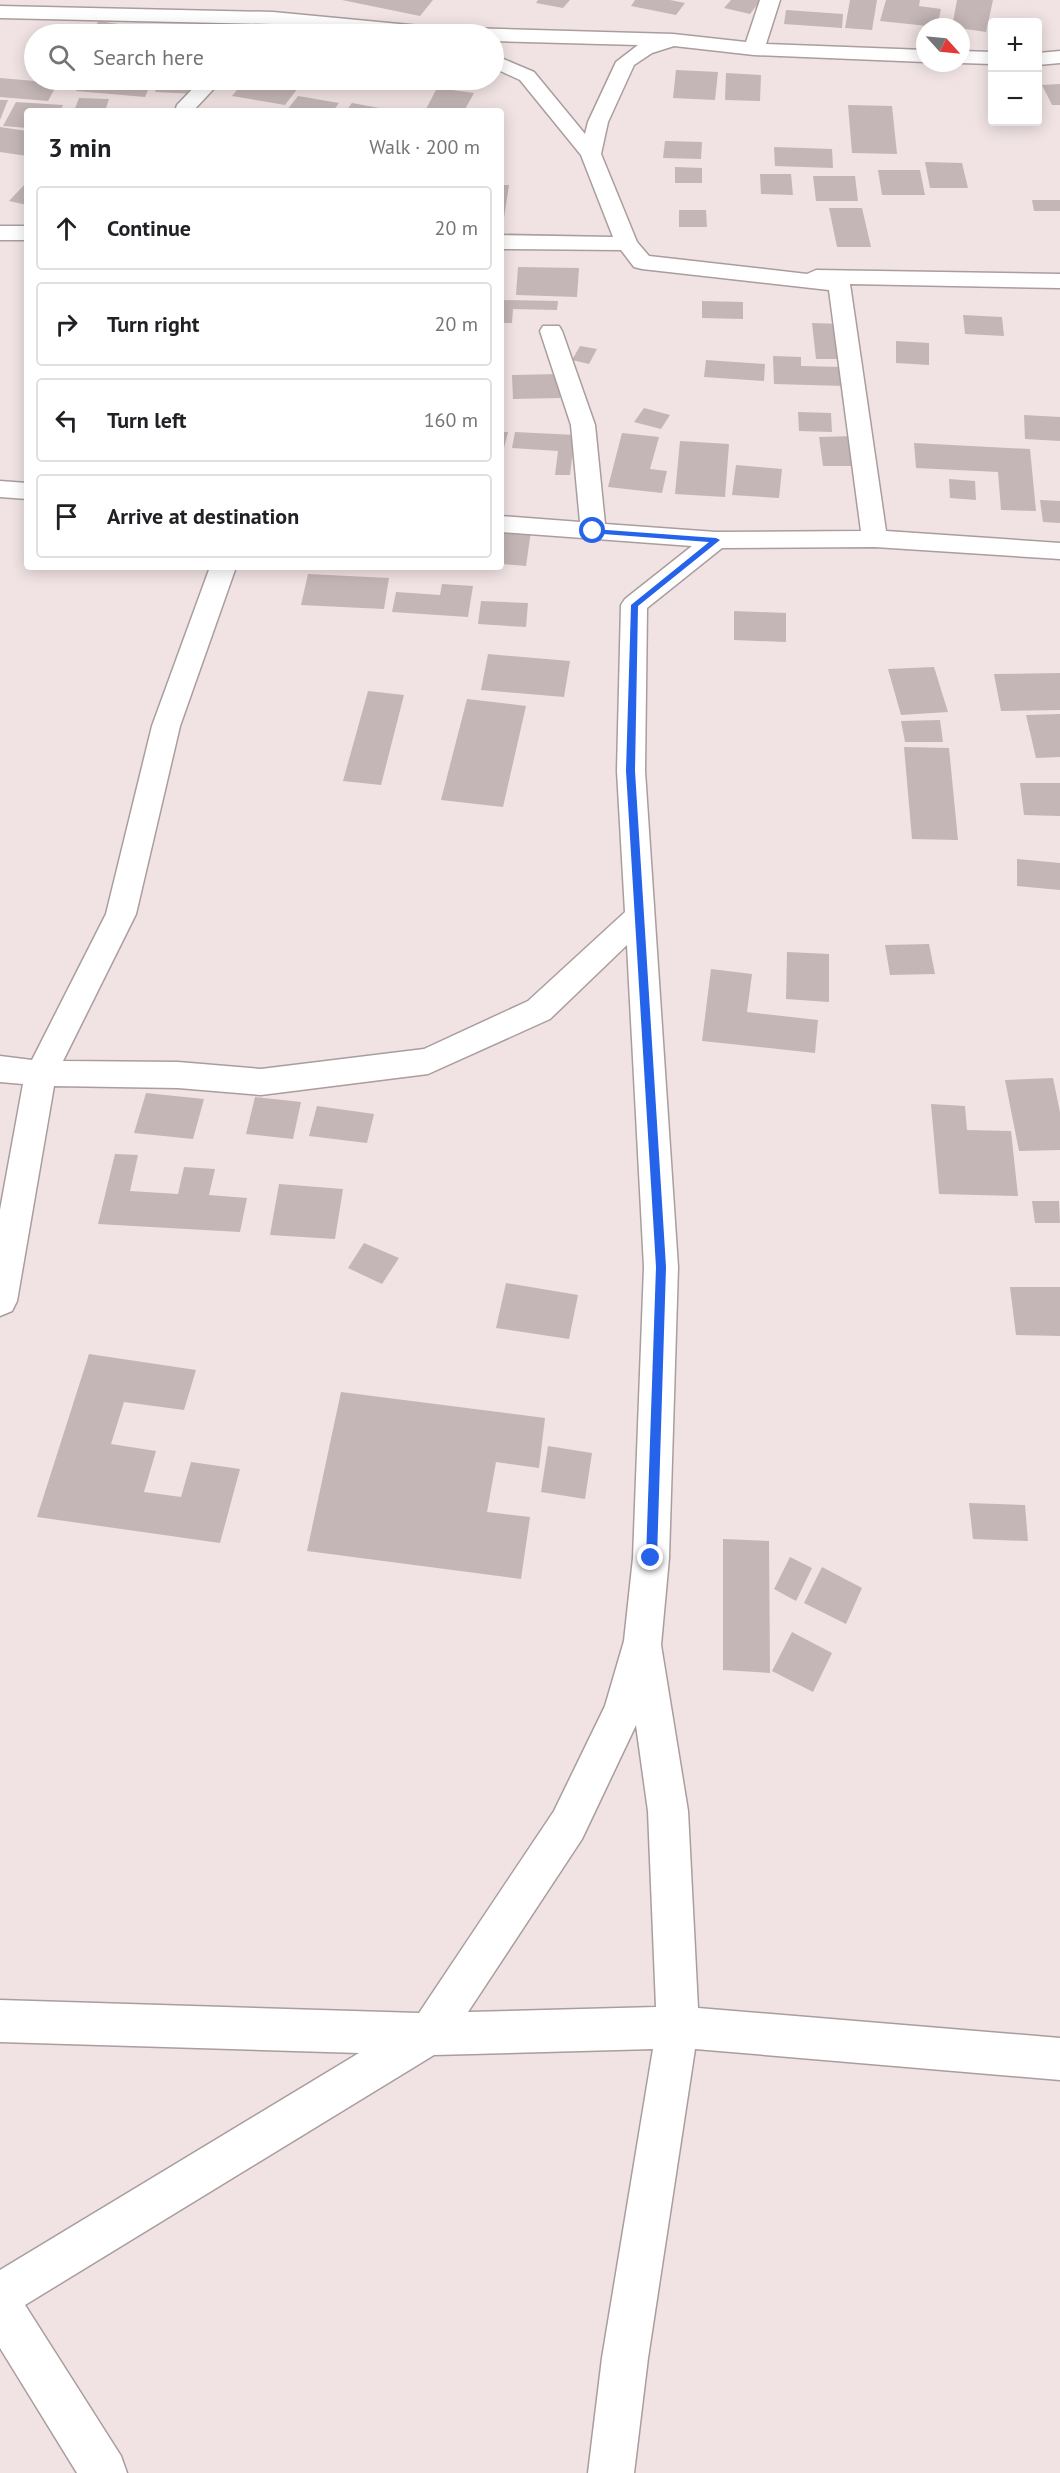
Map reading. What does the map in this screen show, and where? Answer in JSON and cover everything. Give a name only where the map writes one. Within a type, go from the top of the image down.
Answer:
[{"type":"street","points":[[238,0],[264,24]]},
{"type":"street","points":[[0,12],[264,24],[290,0]]},
{"type":"street","points":[[754,49],[770,0]]},
{"type":"street","points":[[504,34],[673,40],[754,49],[916,56]]},
{"type":"street","points":[[591,154],[598,122],[627,62],[645,49],[673,40]]},
{"type":"street","points":[[970,57],[988,58]]},
{"type":"street","points":[[1042,59],[1060,57]]},
{"type":"street","points":[[504,66],[527,76],[591,154],[627,244],[642,262],[839,284],[875,540]]},
{"type":"street","points":[[185,108],[202,90]]},
{"type":"street","points":[[0,233],[24,233]]},
{"type":"street","points":[[504,242],[627,244]]},
{"type":"street","points":[[786,277],[1060,281]]},
{"type":"street","points":[[551,331],[583,425],[593,531]]},
{"type":"street","points":[[0,489],[24,491]]},
{"type":"street","points":[[504,524],[716,540],[875,540],[1060,551]]},
{"type":"street","points":[[0,2295],[429,2034],[568,1825],[623,1711],[643,1641],[651,1558],[661,1267],[631,771],[634,605],[716,540]]},
{"type":"street","points":[[0,1301],[41,1073],[121,914],[166,726],[222,570]]},
{"type":"street","points":[[0,1068],[41,1073],[178,1074],[261,1082],[428,1061],[539,1010],[640,915]]},
{"type":"street","points":[[611,2473],[625,2358],[678,2027],[668,1811],[643,1641]]},
{"type":"street","points":[[0,2021],[429,2034],[678,2027],[1060,2060]]},
{"type":"street","points":[[0,2307],[104,2473]]},
{"type":"building","points":[[342,0],[433,0],[420,16]]},
{"type":"building","points":[[538,0],[570,0],[563,8],[536,3]]},
{"type":"building","points":[[635,0],[670,0],[685,3],[676,15],[631,6]]},
{"type":"building","points":[[731,0],[761,0],[750,14],[724,8]]},
{"type":"building","points":[[850,0],[877,0],[872,30],[845,28]]},
{"type":"building","points":[[886,0],[920,0],[919,6],[941,9],[939,18],[916,18],[916,25],[880,21]]},
{"type":"building","points":[[957,0],[993,0],[986,32],[970,30],[970,18],[954,18]]},
{"type":"building","points":[[786,10],[843,14],[842,28],[784,24]]},
{"type":"building","points":[[99,21],[118,24],[96,24]]},
{"type":"building","points":[[676,70],[718,72],[715,100],[673,98]]},
{"type":"building","points":[[726,73],[761,75],[760,101],[725,100]]},
{"type":"building","points":[[0,78],[24,80],[24,90],[54,90],[48,101],[0,97]]},
{"type":"building","points":[[1060,84],[1060,105],[1052,105],[1042,85]]},
{"type":"building","points":[[77,90],[148,90],[145,97]]},
{"type":"building","points":[[156,90],[197,90],[196,94],[155,92]]},
{"type":"building","points":[[237,90],[296,90],[285,105],[232,96]]},
{"type":"building","points":[[436,90],[474,93],[466,108],[427,108]]},
{"type":"building","points":[[298,96],[339,103],[335,108],[289,108]]},
{"type":"building","points":[[79,98],[109,99],[106,108],[75,108]]},
{"type":"building","points":[[0,100],[8,100],[0,120]]},
{"type":"building","points":[[16,102],[63,105],[62,108],[24,108],[24,128],[3,126]]},
{"type":"building","points":[[352,103],[379,108],[348,108]]},
{"type":"building","points":[[848,105],[892,106],[897,154],[852,153]]},
{"type":"building","points":[[0,127],[24,131],[24,156],[0,152]]},
{"type":"building","points":[[665,141],[702,142],[701,159],[663,158]]},
{"type":"building","points":[[774,147],[832,149],[833,168],[775,166]]},
{"type":"building","points":[[925,162],[962,163],[968,188],[930,188]]},
{"type":"building","points":[[675,167],[702,168],[702,183],[675,183]]},
{"type":"building","points":[[878,170],[920,170],[925,195],[882,195]]},
{"type":"building","points":[[760,174],[791,174],[793,195],[761,194]]},
{"type":"building","points":[[813,176],[855,176],[858,201],[816,201]]},
{"type":"building","points":[[24,185],[24,204],[9,201]]},
{"type":"building","points":[[504,185],[509,185],[504,218]]},
{"type":"building","points":[[1032,200],[1060,200],[1060,211],[1034,211]]},
{"type":"building","points":[[829,208],[862,208],[871,247],[837,247]]},
{"type":"building","points":[[679,210],[706,210],[707,227],[679,227]]},
{"type":"building","points":[[518,267],[579,268],[577,297],[516,295]]},
{"type":"building","points":[[504,300],[558,301],[557,310],[513,309],[512,323],[504,323]]},
{"type":"building","points":[[702,301],[743,302],[743,319],[702,318]]},
{"type":"building","points":[[963,315],[1002,317],[1004,336],[965,334]]},
{"type":"building","points":[[812,323],[842,324],[846,359],[816,359]]},
{"type":"building","points":[[896,341],[929,343],[929,365],[896,363]]},
{"type":"building","points":[[580,346],[597,349],[589,364],[572,360]]},
{"type":"building","points":[[773,356],[801,357],[801,366],[843,367],[845,386],[774,384]]},
{"type":"building","points":[[706,360],[765,364],[764,381],[704,377]]},
{"type":"building","points":[[559,374],[560,398],[513,399],[512,375]]},
{"type":"building","points":[[644,408],[670,415],[661,429],[634,422]]},
{"type":"building","points":[[798,412],[831,413],[832,432],[799,431]]},
{"type":"building","points":[[1024,415],[1060,417],[1060,441],[1025,439]]},
{"type":"building","points":[[504,432],[508,432],[504,448]]},
{"type":"building","points":[[515,432],[575,435],[570,475],[555,475],[558,451],[512,448]]},
{"type":"building","points":[[622,433],[659,437],[650,469],[667,471],[662,493],[608,487]]},
{"type":"building","points":[[856,436],[860,466],[823,466],[819,437]]},
{"type":"building","points":[[680,441],[729,444],[725,497],[675,494]]},
{"type":"building","points":[[914,443],[1030,449],[1036,511],[1001,510],[998,472],[916,468]]},
{"type":"building","points":[[736,465],[782,469],[779,498],[732,495]]},
{"type":"building","points":[[949,479],[975,481],[976,500],[950,498]]},
{"type":"building","points":[[1040,500],[1060,501],[1060,523],[1043,522]]},
{"type":"building","points":[[504,530],[531,531],[526,566],[504,564]]},
{"type":"building","points":[[308,574],[389,578],[384,609],[301,605]]},
{"type":"building","points":[[442,584],[473,586],[468,617],[392,612],[396,592],[440,595]]},
{"type":"building","points":[[481,601],[528,603],[526,627],[478,624]]},
{"type":"building","points":[[734,611],[786,613],[786,642],[734,640]]},
{"type":"building","points":[[488,654],[570,661],[564,697],[481,690]]},
{"type":"building","points":[[934,667],[948,712],[901,715],[888,669]]},
{"type":"building","points":[[1060,673],[1060,710],[1001,711],[994,674]]},
{"type":"building","points":[[368,691],[404,695],[381,785],[343,781]]},
{"type":"building","points":[[467,699],[526,706],[503,807],[441,800]]},
{"type":"building","points":[[1060,714],[1060,757],[1036,758],[1026,715]]},
{"type":"building","points":[[940,720],[943,742],[905,742],[901,721]]},
{"type":"building","points":[[904,747],[949,748],[958,840],[912,839]]},
{"type":"building","points":[[1020,783],[1060,783],[1060,816],[1024,815]]},
{"type":"building","points":[[1017,859],[1060,863],[1060,890],[1017,886]]},
{"type":"building","points":[[929,944],[935,974],[890,975],[885,945]]},
{"type":"building","points":[[787,952],[829,954],[829,1002],[786,999]]},
{"type":"building","points":[[711,969],[752,974],[747,1012],[818,1020],[815,1053],[702,1041]]},
{"type":"building","points":[[1053,1078],[1060,1112],[1060,1150],[1019,1151],[1005,1080]]},
{"type":"building","points":[[146,1093],[204,1099],[193,1139],[134,1133]]},
{"type":"building","points":[[255,1097],[301,1102],[293,1139],[246,1134]]},
{"type":"building","points":[[931,1104],[965,1106],[967,1130],[1011,1131],[1018,1196],[939,1194]]},
{"type":"building","points":[[317,1106],[374,1114],[367,1143],[309,1136]]},
{"type":"building","points":[[115,1154],[138,1155],[130,1191],[178,1194],[184,1167],[215,1169],[209,1195],[247,1198],[240,1232],[98,1224]]},
{"type":"building","points":[[279,1184],[343,1189],[335,1239],[270,1235]]},
{"type":"building","points":[[1032,1201],[1059,1201],[1060,1223],[1035,1223]]},
{"type":"building","points":[[364,1243],[399,1258],[382,1284],[348,1268]]},
{"type":"building","points":[[506,1283],[578,1295],[569,1339],[496,1328]]},
{"type":"building","points":[[1010,1287],[1060,1287],[1060,1336],[1016,1335]]},
{"type":"building","points":[[89,1354],[196,1370],[184,1410],[124,1402],[111,1444],[156,1451],[144,1492],[181,1497],[191,1462],[240,1469],[220,1543],[37,1517]]},
{"type":"building","points":[[341,1392],[545,1418],[539,1468],[496,1462],[487,1512],[530,1517],[521,1579],[307,1551]]},
{"type":"building","points":[[548,1446],[592,1453],[585,1499],[541,1492]]},
{"type":"building","points":[[969,1503],[1025,1505],[1028,1541],[973,1539]]},
{"type":"building","points":[[723,1539],[769,1541],[770,1673],[723,1670]]},
{"type":"building","points":[[790,1557],[812,1568],[796,1601],[774,1589]]},
{"type":"building","points":[[822,1567],[862,1588],[846,1624],[804,1603]]},
{"type":"building","points":[[792,1632],[832,1653],[813,1692],[772,1671]]},
{"type":"route","points":[[593,531],[716,540],[634,605],[631,771],[661,1267],[651,1558]]}]
